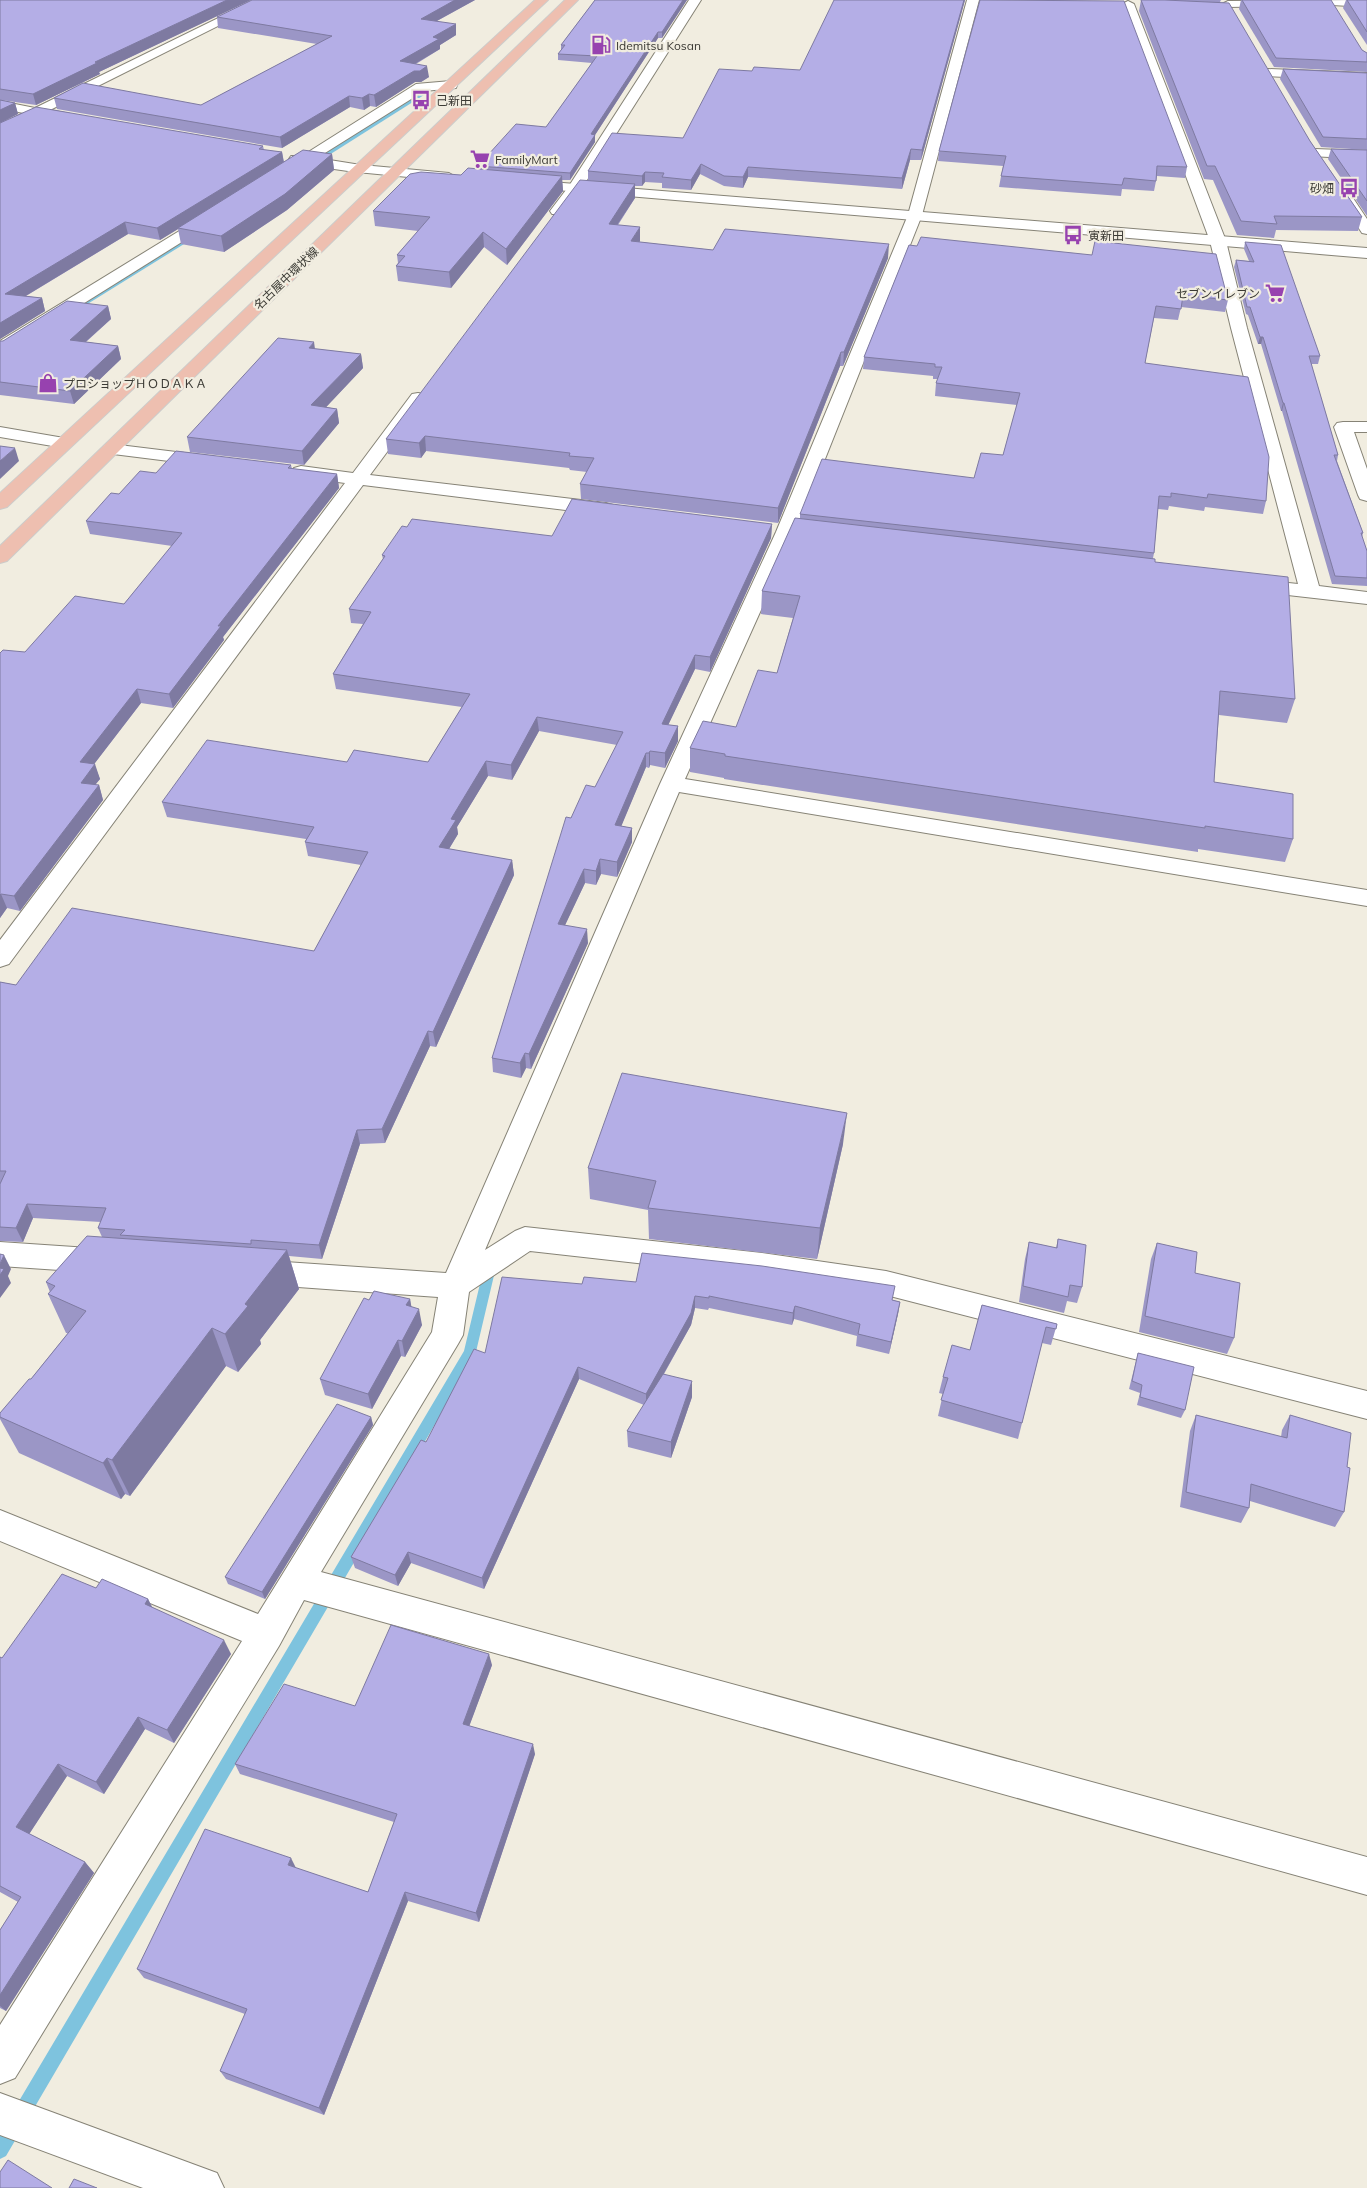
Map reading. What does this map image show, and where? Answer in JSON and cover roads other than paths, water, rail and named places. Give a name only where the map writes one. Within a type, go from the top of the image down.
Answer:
[{"type":"main road","name":"名古屋中環状線","points":[[0,503],[542,0]]},
{"type":"main road","name":"名古屋中環状線","points":[[0,557],[572,0]]},
{"type":"street","points":[[0,130],[264,0]]},
{"type":"street","points":[[546,227],[575,188],[694,0]]},
{"type":"street","points":[[0,2063],[266,1634],[296,1580],[447,1335],[456,1286],[671,784],[786,532],[915,215],[973,0]]},
{"type":"street","points":[[1332,1],[1342,18]]},
{"type":"street","points":[[1213,9],[1332,1],[1367,4]]},
{"type":"street","points":[[1143,6],[1124,3],[1218,241],[1238,328],[1310,592]]},
{"type":"street","points":[[1259,58],[1278,89]]},
{"type":"street","points":[[1268,74],[1367,77]]},
{"type":"street","points":[[270,181],[421,87],[451,86]]},
{"type":"street","points":[[0,105],[76,118]]},
{"type":"street","points":[[1367,155],[1313,149],[1367,230]]},
{"type":"street","points":[[285,157],[362,169],[460,178]]},
{"type":"street","points":[[508,182],[1367,253]]},
{"type":"street","points":[[0,348],[228,207]]},
{"type":"street","points":[[0,958],[428,384]]},
{"type":"street","points":[[1367,427],[1343,426],[1367,495]]},
{"type":"street","points":[[0,432],[64,443]]},
{"type":"street","points":[[111,449],[232,463]]},
{"type":"street","points":[[280,469],[620,511]]},
{"type":"street","points":[[1231,583],[1367,598]]},
{"type":"street","points":[[671,784],[1367,898]]},
{"type":"street","points":[[228,1270],[456,1286],[525,1239],[762,1265],[886,1283],[1367,1405]]},
{"type":"street","points":[[0,1254],[129,1263]]},
{"type":"street","points":[[0,1525],[266,1634]]},
{"type":"street","points":[[296,1580],[1367,1876]]},
{"type":"street","points":[[0,2114],[202,2188]]},
{"type":"waterway","points":[[316,161],[422,94]]},
{"type":"waterway","points":[[71,312],[194,236]]},
{"type":"waterway","points":[[0,2150],[470,1352],[490,1267]]},
{"type":"place","name":"Idemitsu Kosan","points":[[601,45]]},
{"type":"place","name":"己新田","points":[[421,100]]},
{"type":"place","name":"FamilyMart","points":[[480,159]]},
{"type":"place","name":"砂畑","points":[[1349,188]]},
{"type":"place","name":"寅新田","points":[[1073,235]]},
{"type":"place","name":"セブンイレブン","points":[[1275,293]]},
{"type":"place","name":"プロショップＨＯＤＡＫＡ","points":[[48,383]]}]
